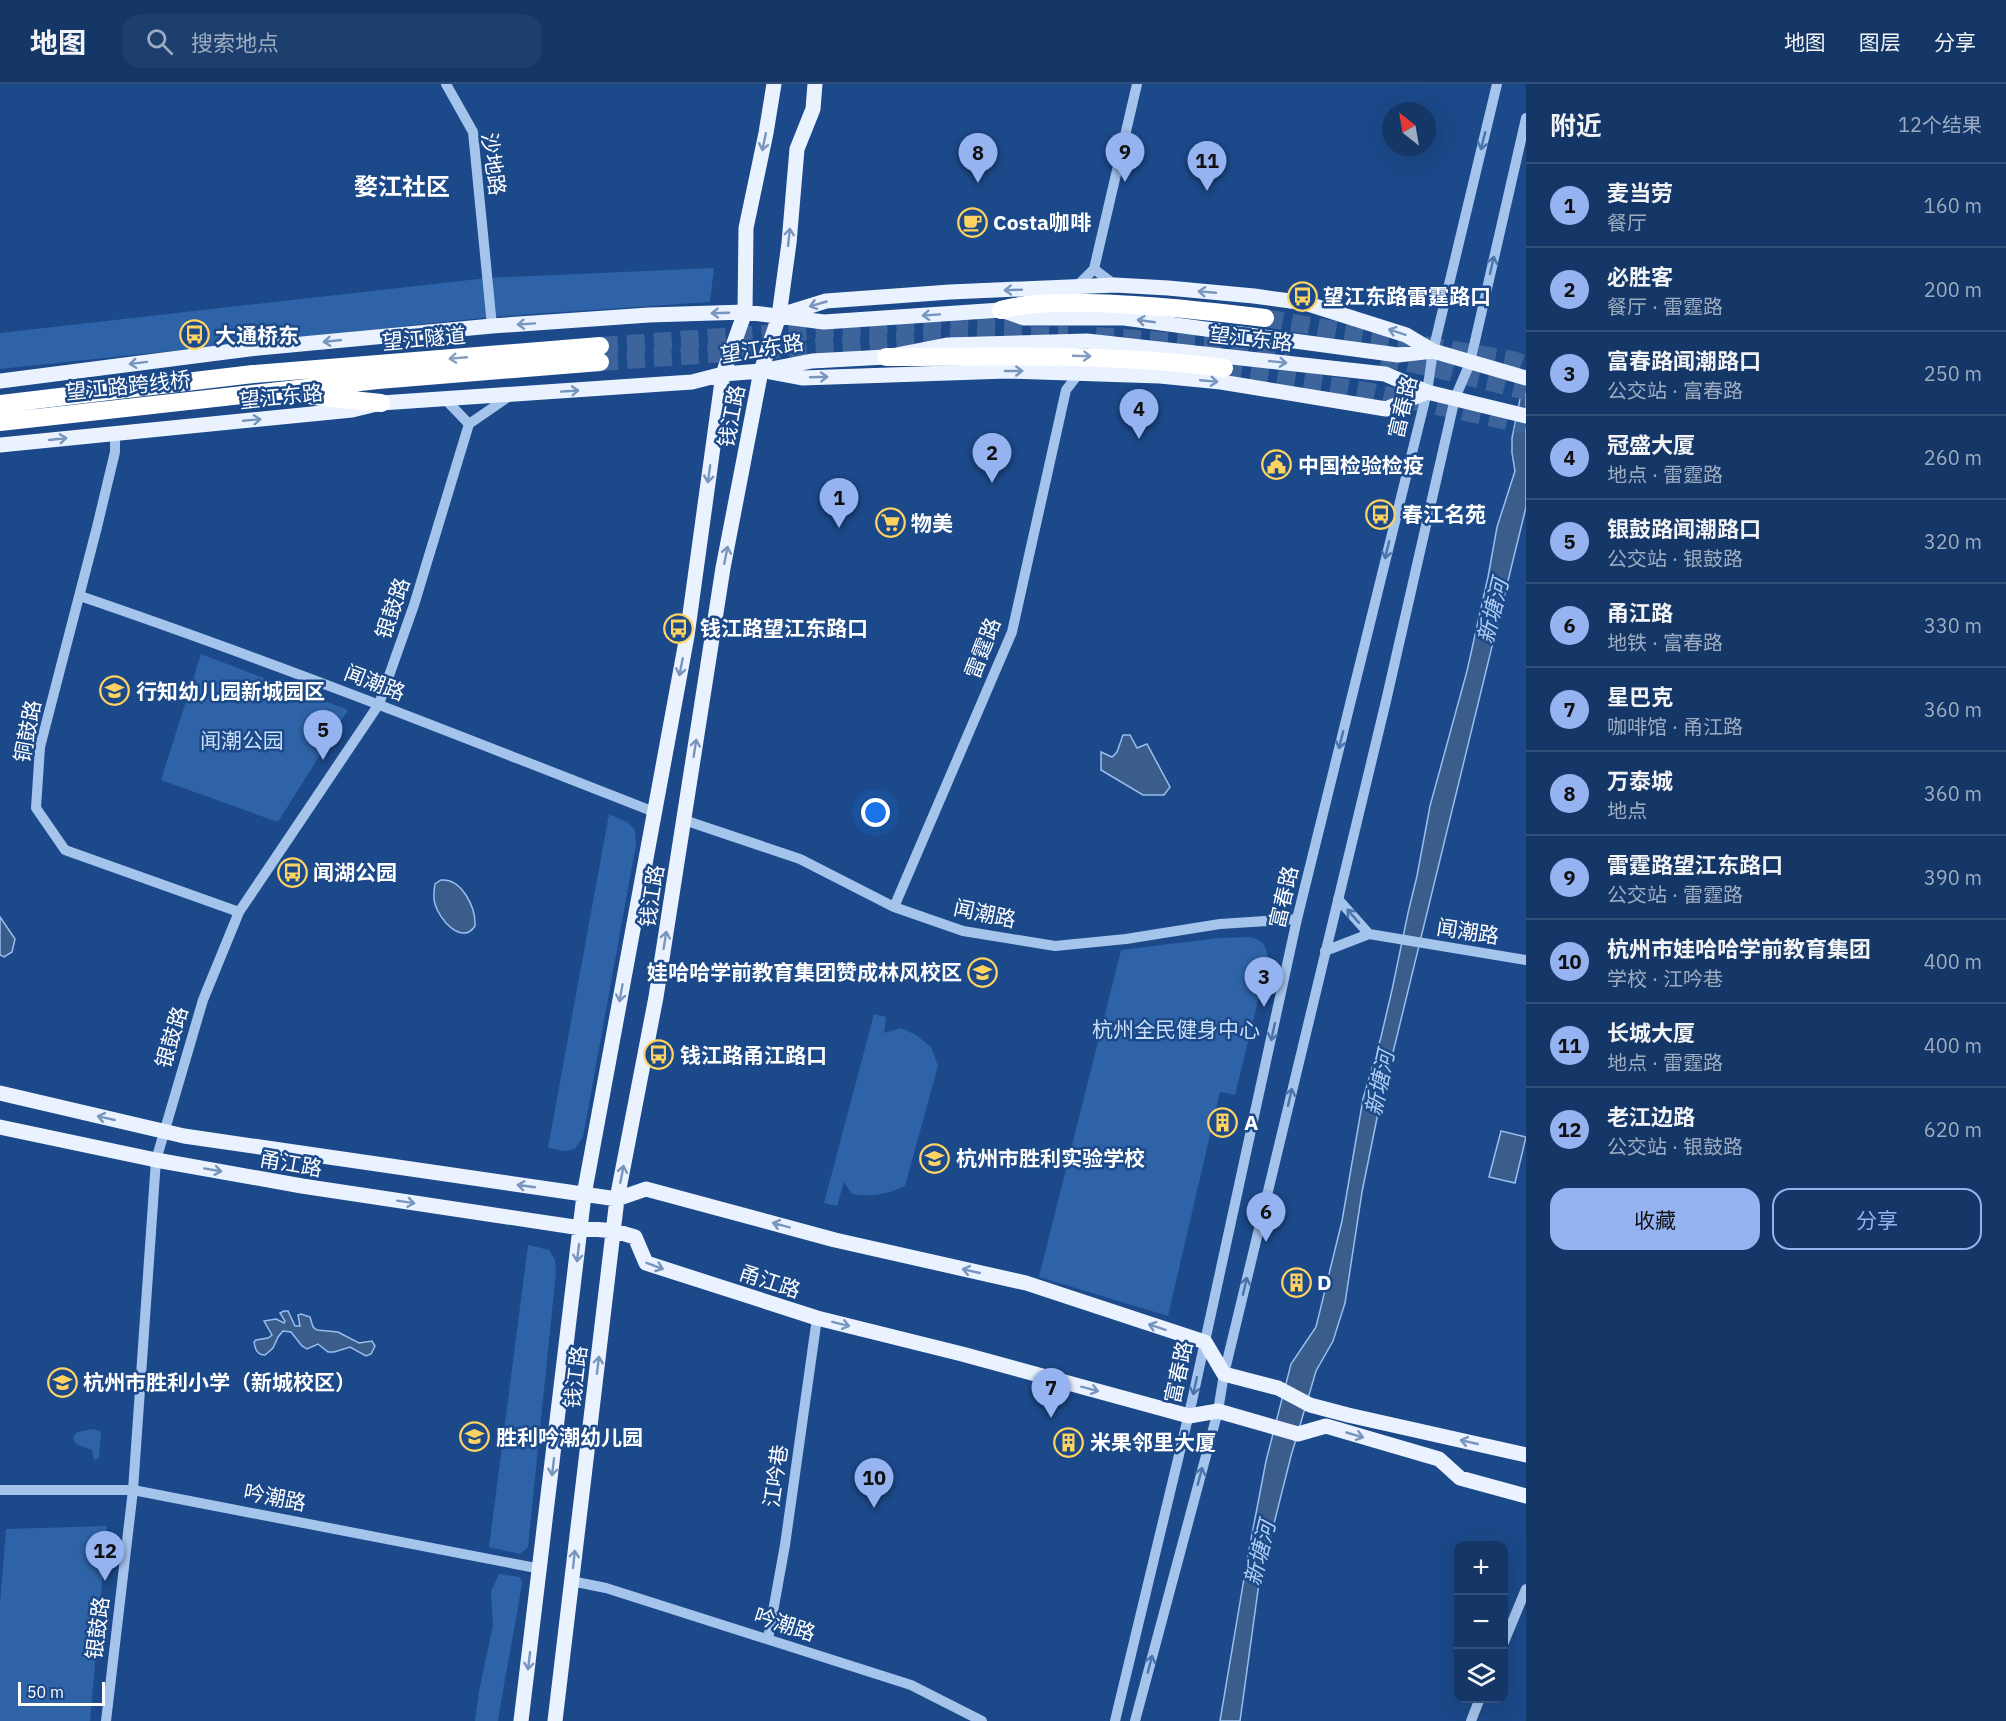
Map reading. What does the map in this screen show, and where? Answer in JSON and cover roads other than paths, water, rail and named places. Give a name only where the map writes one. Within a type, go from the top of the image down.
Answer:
[{"type":"highway","points":[[1001,310],[1033,303],[1096,303],[1167,306],[1265,318]]},
{"type":"highway","name":"望江隧道","points":[[253,374],[600,354],[265,393]]},
{"type":"highway","points":[[886,357],[1069,356],[1130,358],[1224,368]]},
{"type":"highway","name":"望江路跨线桥","points":[[5,402],[253,374]]},
{"type":"highway","points":[[265,393],[381,403]]},
{"type":"highway","name":"望江路跨线桥","points":[[0,422],[265,393]]},
{"type":"main road","name":"钱江路","points":[[521,1721],[584,1195],[687,636],[723,374],[745,312],[746,228],[774,84]]},
{"type":"main road","name":"钱江路","points":[[555,1721],[615,1232],[617,1199],[656,997],[723,568],[761,371],[779,316],[789,243],[797,149],[813,109],[816,84]]},
{"type":"main road","points":[[779,316],[826,301],[950,292],[1116,285],[1254,296],[1305,303],[1406,335],[1432,351],[1526,378]]},
{"type":"main road","name":"望江东路","points":[[0,381],[249,349],[492,326],[649,315],[745,312],[825,322],[1001,310],[1024,318],[1124,318],[1398,355],[1432,351]]},
{"type":"main road","name":"望江东路","points":[[0,445],[352,410],[381,403],[692,382],[723,374],[761,371],[812,361],[886,357],[947,345],[1088,341],[1385,374],[1427,392],[1526,416]]},
{"type":"main road","points":[[761,371],[802,378],[1007,371],[1160,376],[1221,382],[1386,409],[1427,392]]},
{"type":"main road","name":"甬江路","points":[[0,1093],[196,1137],[584,1195],[617,1199],[646,1189],[834,1240],[1026,1283],[1205,1342]]},
{"type":"main road","name":"甬江路","points":[[0,1127],[156,1160],[302,1186],[615,1232],[635,1237],[646,1263],[817,1318],[962,1354],[1189,1416],[1218,1411],[1298,1434],[1326,1426],[1439,1459],[1460,1478],[1526,1496]]},
{"type":"main road","points":[[1205,1342],[1224,1374],[1278,1388],[1310,1405],[1526,1455]]},
{"type":"street","name":"沙地路","points":[[446,84],[473,132],[492,326]]},
{"type":"street","points":[[1076,287],[1094,269],[1137,84]]},
{"type":"street","name":"富春路","points":[[1115,1721],[1189,1416],[1297,919],[1427,392],[1432,351],[1497,84]]},
{"type":"street","points":[[1135,1721],[1218,1411],[1224,1374],[1386,701],[1455,398],[1470,363],[1526,118]]},
{"type":"street","points":[[1094,269],[1116,285]]},
{"type":"street","points":[[1052,371],[1066,390]]},
{"type":"street","name":"雷霆路","points":[[894,907],[1012,632],[1066,390],[1080,372]]},
{"type":"street","points":[[445,399],[469,424],[512,394]]},
{"type":"street","name":"银鼓路","points":[[106,1721],[133,1490],[156,1160],[163,1131],[203,1000],[239,912],[379,704],[414,605],[469,424]]},
{"type":"street","name":"铜鼓路","points":[[116,433],[115,452],[40,747],[36,808],[65,850],[239,912]]},
{"type":"street","name":"闻潮路","points":[[80,596],[193,634],[654,812]]},
{"type":"street","name":"闻潮路","points":[[684,820],[800,859],[894,907],[963,931],[1055,946],[1126,939],[1220,924],[1297,919]]},
{"type":"street","points":[[1325,951],[1369,934],[1338,899]]},
{"type":"street","name":"闻潮路","points":[[1369,934],[1526,960]]},
{"type":"street","name":"江吟巷","points":[[768,1639],[786,1545],[817,1318]]},
{"type":"street","name":"吟潮路","points":[[0,1490],[133,1490],[541,1569]]},
{"type":"street","name":"吟潮路","points":[[571,1581],[606,1588],[911,1684],[982,1721]]},
{"type":"street","points":[[1508,1630],[1526,1589]]},
{"type":"street","points":[[1471,1721],[1478,1703]]},
{"type":"water","name":"新塘河","points":[[1526,370],[1526,507],[1377,1118],[1362,1192],[1345,1303],[1333,1341],[1316,1371],[1291,1456],[1259,1583],[1240,1721],[1220,1721],[1266,1461],[1291,1364],[1316,1327],[1342,1221],[1363,1099],[1392,990],[1430,806],[1467,671],[1497,527],[1515,471],[1512,438]]},
{"type":"water","points":[[1123,735],[1130,735],[1137,748],[1147,744],[1170,787],[1164,795],[1143,795],[1101,770],[1101,752],[1112,757],[1117,752]]},
{"type":"water","points":[[441,880],[455,884],[470,903],[475,926],[470,931],[458,932],[446,923],[437,910],[434,889],[435,884]]},
{"type":"water","points":[[0,917],[15,939],[12,952],[4,957],[0,955]]},
{"type":"water","points":[[1501,1131],[1526,1137],[1515,1183],[1489,1177]]},
{"type":"water","points":[[288,1311],[295,1326],[300,1326],[298,1315],[301,1314],[310,1317],[313,1327],[317,1330],[338,1332],[359,1343],[372,1341],[375,1346],[371,1354],[366,1356],[350,1347],[328,1352],[318,1344],[307,1349],[291,1332],[283,1331],[273,1348],[265,1355],[258,1353],[254,1342],[272,1335],[264,1321],[276,1319],[284,1323],[280,1313]]},
{"type":"tunnel","points":[[600,346],[912,323],[1027,318]]},
{"type":"tunnel","points":[[1265,318],[1513,360],[1526,365]]},
{"type":"tunnel","points":[[600,362],[964,336],[1068,335]]},
{"type":"tunnel","points":[[1096,336],[1218,345],[1289,357]]},
{"type":"tunnel","points":[[1382,357],[1526,391]]},
{"type":"tunnel","points":[[1224,368],[1372,392],[1526,425]]},
{"type":"place","name":"雷霆路望江东路口","points":[[1125,182]]},
{"type":"place","name":"万泰城","points":[[978,183]]},
{"type":"place","name":"长城大厦","points":[[1207,191]]},
{"type":"place","name":"Costa咖啡","points":[[972,222]]},
{"type":"place","name":"望江东路雷霆路口","points":[[1302,296]]},
{"type":"place","name":"大通桥东","points":[[194,335]]},
{"type":"place","name":"冠盛大厦","points":[[1139,439]]},
{"type":"place","name":"中国检验检疫","points":[[1277,465]]},
{"type":"place","name":"必胜客","points":[[992,483]]},
{"type":"place","name":"春江名苑","points":[[1381,514]]},
{"type":"place","name":"物美","points":[[890,523]]},
{"type":"place","name":"麦当劳","points":[[839,528]]},
{"type":"place","name":"钱江路望江东路口","points":[[679,628]]},
{"type":"place","name":"行知幼儿园新城园区","points":[[115,691]]},
{"type":"place","name":"银鼓路闻潮路口","points":[[323,760]]},
{"type":"place","name":"闻湖公园","points":[[292,872]]},
{"type":"place","name":"娃哈哈学前教育集团赞成林风校区","points":[[983,972]]},
{"type":"place","name":"富春路闻潮路口","points":[[1264,1007]]},
{"type":"place","name":"钱江路甬江路口","points":[[659,1055]]},
{"type":"place","name":"A","points":[[1223,1122]]},
{"type":"place","name":"杭州市胜利实验学校","points":[[935,1158]]},
{"type":"place","name":"甬江路","points":[[1266,1242]]},
{"type":"place","name":"D","points":[[1296,1282]]},
{"type":"place","name":"杭州市胜利小学（新城校区）","points":[[62,1382]]},
{"type":"place","name":"星巴克","points":[[1051,1418]]},
{"type":"place","name":"胜利吟潮幼儿园","points":[[475,1437]]},
{"type":"place","name":"米果邻里大厦","points":[[1069,1442]]},
{"type":"place","name":"杭州市娃哈哈学前教育集团","points":[[874,1508]]},
{"type":"place","name":"老江边路","points":[[105,1581]]},
{"type":"district","name":"婺江社区","points":[[402,186]]},
{"type":"park label","name":"闻潮公园","points":[[242,740]]},
{"type":"park label","name":"杭州全民健身中心","points":[[1176,1029]]}]
